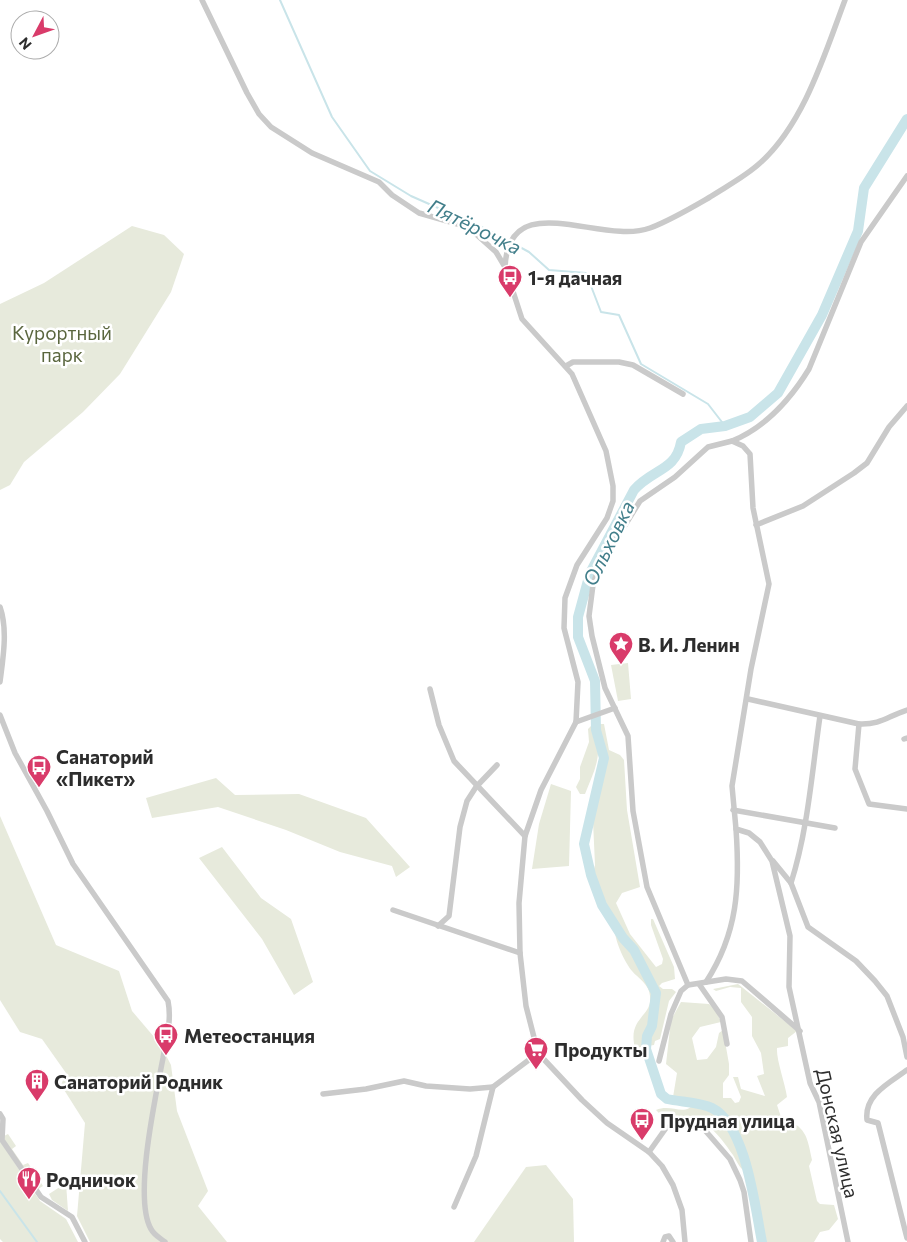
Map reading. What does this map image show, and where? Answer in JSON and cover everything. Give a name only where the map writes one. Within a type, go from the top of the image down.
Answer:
[{"type":"street","points":[[202,0],[247,93],[259,114],[271,127],[312,153],[379,182],[392,195],[419,213],[468,227],[482,237],[505,267],[522,319],[566,366],[577,383],[606,451],[614,501],[607,518],[577,565],[565,598],[564,628],[578,682],[576,722],[541,790],[525,836],[519,902],[520,954],[526,1006],[533,1040],[538,1053],[561,1080],[607,1123],[649,1152],[662,1166],[673,1185],[682,1210],[685,1242]]},
{"type":"street","points":[[505,267],[508,247],[516,236],[530,224],[550,222],[613,233],[637,232],[649,229],[677,216],[750,172],[770,154],[794,121],[823,57],[845,0]]},
{"type":"street","points":[[688,985],[664,933],[647,887],[633,811],[628,736],[605,688],[592,636],[589,616],[593,585],[598,569],[640,501],[675,477],[708,447],[732,441],[748,434],[764,423],[798,387],[809,369],[861,242],[907,176]]},
{"type":"street","points":[[566,366],[573,362],[619,362],[634,365],[683,394]]},
{"type":"street","points":[[756,525],[803,506],[867,463],[889,427],[907,406]]},
{"type":"street","points":[[702,983],[712,972],[734,923],[739,868],[732,786],[748,699],[751,669],[769,584],[753,508],[750,454],[743,446],[732,441]]},
{"type":"street","points":[[0,607],[3,614],[4,649],[0,682]]},
{"type":"street","points":[[430,688],[448,751],[454,762],[525,836]]},
{"type":"street","points":[[748,699],[859,724],[873,724],[884,721],[907,710]]},
{"type":"street","points":[[576,722],[615,708]]},
{"type":"street","points":[[0,715],[14,753],[47,810],[73,864],[168,1001],[170,1021],[156,1093],[144,1192],[146,1215],[151,1229],[165,1242]]},
{"type":"street","points":[[791,883],[804,822],[820,716]]},
{"type":"street","points":[[859,724],[855,769],[869,804],[907,809]]},
{"type":"street","points":[[438,926],[449,916],[460,827],[467,801],[476,787],[497,765]]},
{"type":"street","points":[[733,810],[835,828]]},
{"type":"street","name":"Донская улица","points":[[736,829],[749,833],[760,842],[772,861],[790,936],[789,987],[810,1083],[819,1102],[848,1242]]},
{"type":"street","points":[[772,861],[791,883],[808,927],[856,961],[875,980],[886,996],[903,1037],[907,1057]]},
{"type":"street","points":[[393,910],[520,954]]},
{"type":"street","points":[[659,1061],[670,1014],[681,992],[688,985],[735,979],[742,981],[800,1031]]},
{"type":"street","points":[[702,983],[722,1017],[727,1044]]},
{"type":"street","points":[[323,1094],[366,1089],[404,1081],[426,1086],[470,1089],[493,1088],[538,1053]]},
{"type":"street","points":[[907,1070],[872,1098],[865,1109],[867,1120],[878,1123],[907,1238]]},
{"type":"street","points":[[454,1207],[476,1156],[493,1088]]},
{"type":"street","points":[[0,1114],[3,1119],[2,1140],[40,1197],[72,1217],[85,1242]]},
{"type":"street","points":[[649,1152],[666,1128],[677,1124],[703,1128],[730,1159],[740,1180],[744,1192],[751,1242]]},
{"type":"street","points":[[663,1242],[665,1237],[669,1236],[673,1242]]},
{"type":"green space","name":"Курортный парк","points":[[132,226],[164,235],[184,254],[171,292],[120,374],[83,412],[24,462],[10,485],[0,490],[0,304],[44,283]]},
{"type":"green space","points":[[628,663],[631,699],[618,701],[611,665]]},
{"type":"green space","points":[[599,724],[604,724],[609,750],[620,755],[624,760],[627,810],[640,887],[622,893],[616,903],[630,934],[656,967],[662,964],[663,959],[651,925],[651,919],[653,919],[674,967],[675,979],[662,983],[659,986],[676,992],[669,1001],[660,1039],[655,1041],[654,1045],[635,1048],[634,1030],[648,1009],[650,996],[646,985],[632,971],[622,954],[615,933],[615,921],[604,903],[593,873],[595,865],[593,821],[607,762]]},
{"type":"green space","points":[[591,726],[598,744],[597,761],[585,794],[580,794],[576,787],[580,779],[580,767],[589,742],[588,729]]},
{"type":"green space","points":[[216,778],[235,795],[299,794],[366,818],[410,867],[396,877],[392,866],[340,852],[286,830],[218,807],[152,818],[146,798]]},
{"type":"green space","points":[[551,784],[571,791],[569,866],[532,869],[539,824]]},
{"type":"green space","points":[[0,816],[56,945],[119,971],[132,1011],[160,1044],[171,1065],[177,1111],[208,1191],[198,1206],[227,1242],[90,1242],[77,1216],[85,1123],[61,1085],[66,1073],[42,1039],[20,1032],[0,1000]]},
{"type":"green space","points":[[222,847],[261,898],[291,919],[313,982],[294,995],[262,939],[199,858]]},
{"type":"green space","points":[[738,984],[797,1031],[788,1038],[788,1046],[777,1048],[787,1097],[777,1105],[781,1117],[796,1124],[807,1138],[812,1160],[809,1166],[817,1201],[820,1204],[834,1205],[838,1219],[829,1230],[820,1232],[814,1242],[758,1242],[763,1234],[751,1175],[742,1169],[720,1137],[706,1124],[689,1118],[666,1120],[656,1110],[662,1108],[687,1109],[695,1102],[673,1097],[677,1073],[666,1064],[671,1020],[681,1002],[709,1004],[716,1010],[721,1022],[700,1027],[692,1038],[697,1060],[707,1059],[716,1047],[719,1033],[723,1030],[729,1075],[723,1083],[723,1098],[731,1098],[735,1103],[739,1102],[741,1097],[733,1077],[738,1077],[741,1089],[765,1096],[757,1076],[764,1074],[761,1053],[752,1036],[752,1017],[741,1002],[741,988],[730,987],[716,991],[713,989]]},
{"type":"green space","points":[[8,1134],[16,1146],[12,1149],[23,1165],[28,1163],[43,1186],[38,1189],[4,1139],[4,1136]]},
{"type":"green space","points":[[0,1141],[40,1201],[66,1219],[78,1242],[3,1242],[0,1239]]},
{"type":"green space","points":[[546,1165],[573,1199],[574,1242],[474,1242],[526,1167]]},
{"type":"green space","points":[[66,1183],[68,1211],[52,1200],[49,1194]]},
{"type":"waterway","name":"Пятёрочка","points":[[280,0],[332,117],[370,171],[411,196],[488,230],[529,252],[549,270],[586,273],[601,312],[619,315],[641,364],[708,404],[725,426]]},
{"type":"waterway","name":"Ольховка","points":[[762,1242],[747,1168],[733,1131],[724,1117],[707,1106],[667,1099],[661,1094],[646,1049],[647,1036],[652,1026],[656,993],[634,950],[623,938],[602,905],[591,875],[584,844],[604,758],[596,730],[595,681],[578,637],[578,617],[590,573],[634,490],[674,459],[681,442],[701,429],[725,426],[750,417],[778,393],[822,315],[858,231],[864,188],[907,119]]},
{"type":"waterway","points":[[0,1191],[37,1242]]},
{"type":"place","name":"1-я дачная","points":[[510,298]]},
{"type":"place","name":"В. И. Ленин","points":[[621,665]]},
{"type":"place","name":"Санаторий «Пикет»","points":[[39,788]]},
{"type":"place","name":"Метеостанция","points":[[166,1056]]},
{"type":"place","name":"Продукты","points":[[536,1070]]},
{"type":"place","name":"Санаторий Родник","points":[[37,1102]]},
{"type":"place","name":"Прудная улица","points":[[642,1141]]},
{"type":"place","name":"Родничок","points":[[29,1200]]}]
